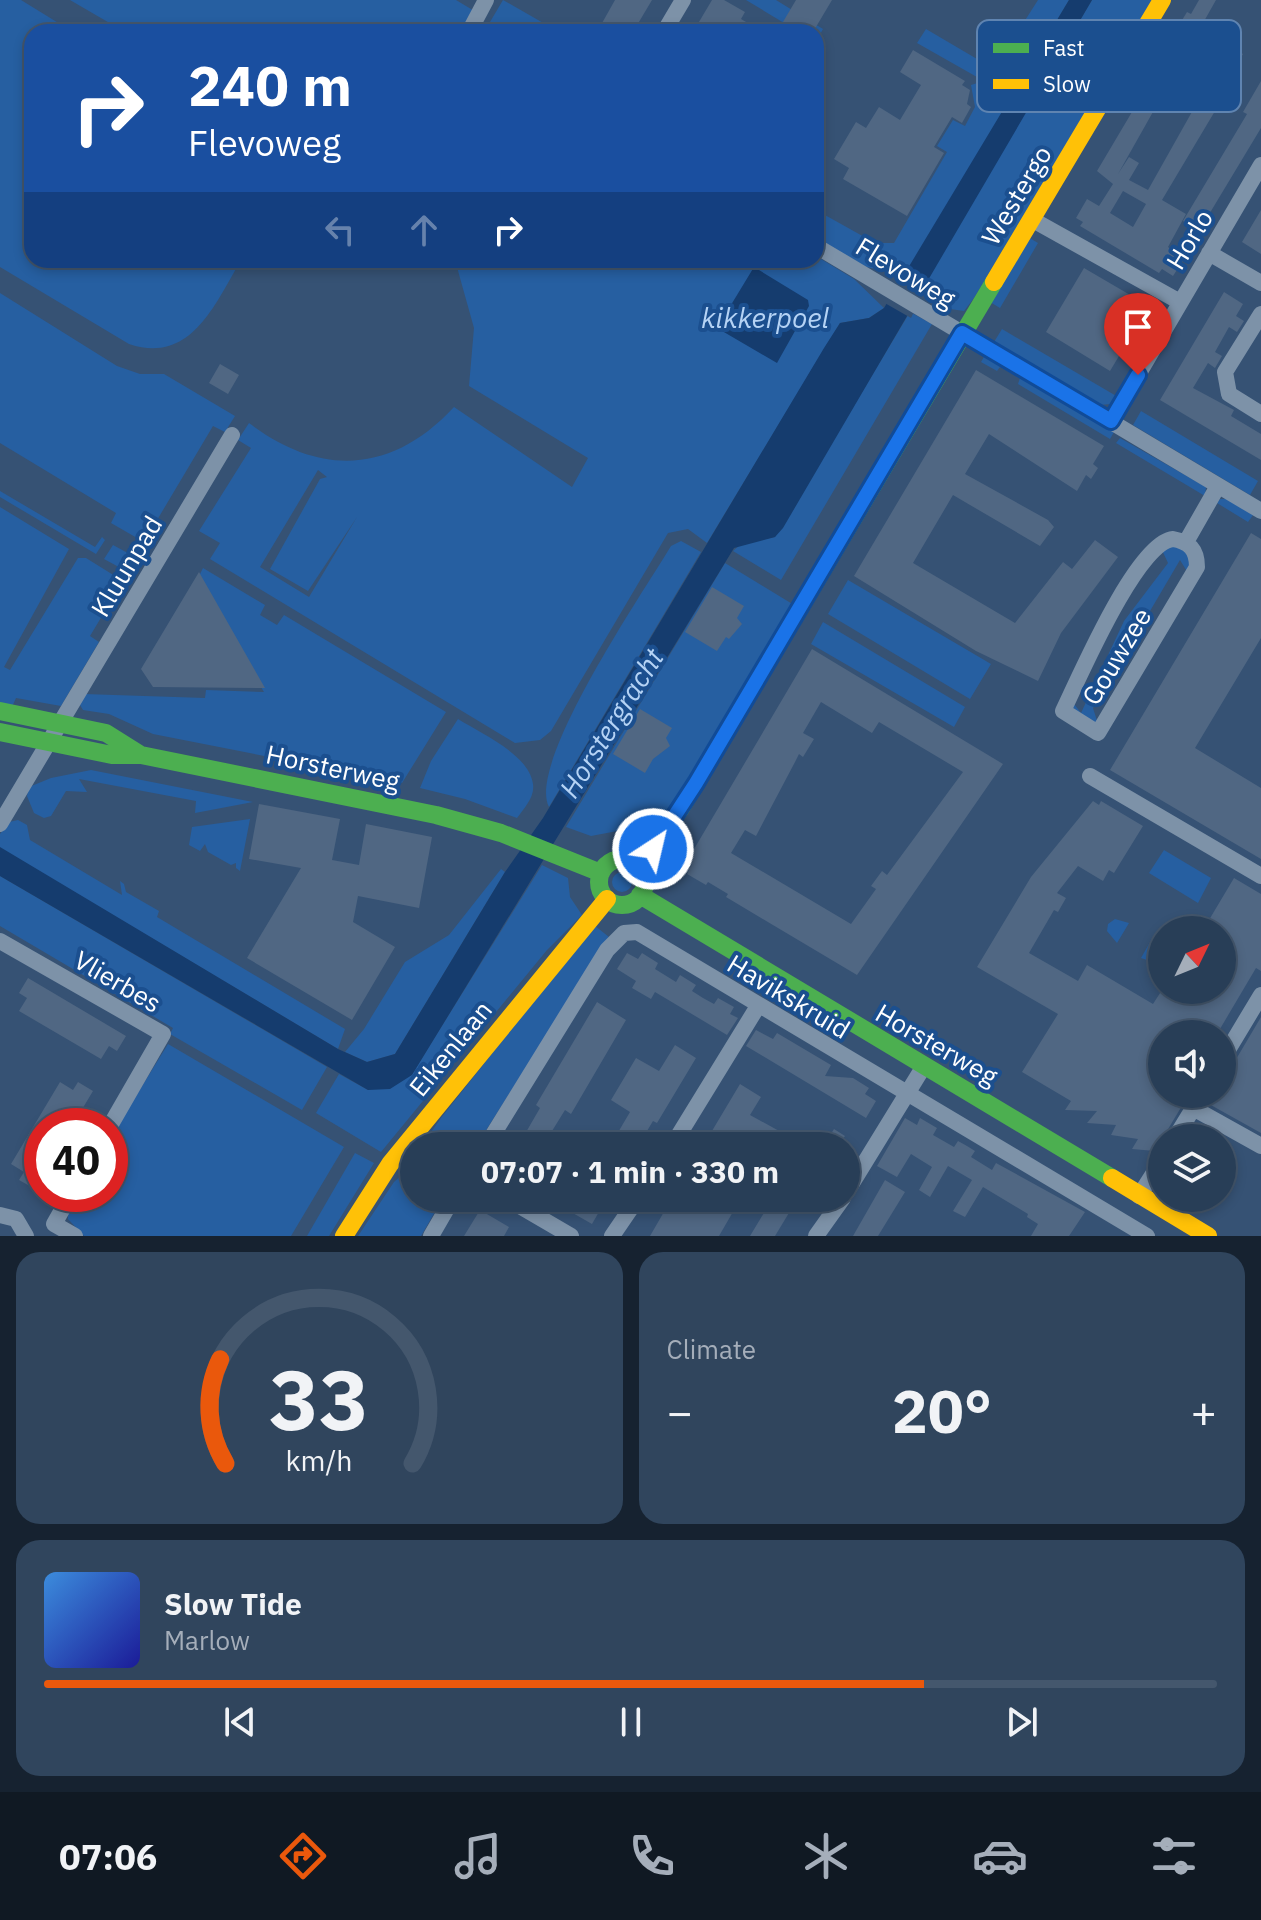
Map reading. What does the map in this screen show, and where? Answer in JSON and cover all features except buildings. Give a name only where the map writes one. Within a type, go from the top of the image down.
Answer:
[{"type":"street","points":[[473,24],[486,0]]},
{"type":"street","points":[[669,24],[683,0]]},
{"type":"street","name":"Westergo","points":[[1150,20],[1162,0]]},
{"type":"street","name":"Westergo","points":[[637,865],[681,808],[1096,112]]},
{"type":"street","name":"Horlo","points":[[1111,421],[1261,165]]},
{"type":"street","points":[[1033,220],[1180,302]]},
{"type":"street","name":"Flevoweg","points":[[824,251],[1261,511]]},
{"type":"street","points":[[1209,253],[1261,283]]},
{"type":"street","points":[[1261,314],[1225,372],[1229,394],[1261,414]]},
{"type":"street","name":"Kluunpad","points":[[0,824],[232,435]]},
{"type":"street","points":[[1186,542],[1218,486]]},
{"type":"street","name":"Gouwzee","points":[[1164,540],[1186,542],[1197,557],[1197,567],[1098,733],[1063,711],[1113,607],[1148,558],[1164,540]]},
{"type":"street","name":"Horsterweg","points":[[0,711],[61,722],[116,737],[141,755]]},
{"type":"street","name":"Horsterweg","points":[[0,732],[112,755],[141,755],[436,815],[501,833],[601,873]]},
{"type":"street","points":[[1090,776],[1261,876]]},
{"type":"street","points":[[616,860],[637,865],[645,882],[640,895],[625,905],[607,899],[599,883],[601,873],[616,860]]},
{"type":"street","name":"Horsterweg","points":[[640,895],[1208,1236]]},
{"type":"street","name":"Eikenlaan","points":[[423,1132],[607,899]]},
{"type":"street","name":"Havikskruid","points":[[495,1132],[615,940],[624,933],[637,932],[1147,1236]]},
{"type":"street","name":"Vlierbes","points":[[0,941],[163,1034],[120,1108]]},
{"type":"street","points":[[1236,1037],[1261,995]]},
{"type":"street","points":[[681,1132],[758,1006]]},
{"type":"street","points":[[860,1170],[924,1066]]},
{"type":"street","points":[[1207,1108],[1261,1146]]},
{"type":"street","name":"Eikenlaan","points":[[344,1236],[390,1164],[400,1156]]},
{"type":"street","points":[[1139,1196],[1148,1182]]},
{"type":"street","points":[[0,1215],[16,1219],[26,1234],[54,1224],[61,1212]]},
{"type":"street","points":[[431,1236],[445,1212]]},
{"type":"street","points":[[530,1212],[571,1236]]},
{"type":"street","points":[[612,1236],[628,1212]]},
{"type":"street","points":[[816,1236],[833,1212]]},
{"type":"street","points":[[54,1224],[75,1236]]},
{"type":"shaded area","points":[[0,0],[21,0],[60,24],[24,24],[24,268],[236,268],[198,326],[185,338],[169,346],[151,348],[129,344],[0,267]]},
{"type":"shaded area","points":[[70,0],[456,0],[476,12],[473,24],[111,24]]},
{"type":"shaded area","points":[[503,0],[545,24],[491,24]]},
{"type":"shaded area","points":[[746,0],[776,0],[815,24],[786,24]]},
{"type":"shaded area","points":[[1038,0],[1069,0],[1057,20],[1025,20]]},
{"type":"shaded area","points":[[1092,0],[1153,0],[1141,20],[1080,20]]},
{"type":"shaded area","points":[[926,29],[977,59],[977,77],[917,43]]},
{"type":"shaded area","points":[[977,83],[977,112],[1003,112],[903,280],[888,271],[866,267],[824,243],[824,214],[875,243],[894,243],[947,152],[937,146],[953,120],[965,126],[975,107],[971,85]]},
{"type":"shaded area","points":[[1026,112],[1086,112],[964,311],[950,309],[920,291]]},
{"type":"shaded area","points":[[1028,237],[1038,243],[1000,308],[990,302]]},
{"type":"shaded area","points":[[824,261],[854,279],[884,308],[869,318],[840,323],[707,543],[688,529],[668,533],[551,731],[540,740],[515,743],[210,559],[220,543],[199,531],[251,448],[238,440],[249,423],[302,453],[329,459],[355,460],[381,456],[406,445],[454,407],[572,487],[588,458],[469,386],[474,328],[457,268],[824,268]],"holes":[[[318,470],[327,477],[320,479],[270,569],[308,591],[357,517],[309,597],[260,567]]]},
{"type":"shaded area","points":[[0,293],[117,366],[140,374],[164,374],[235,416],[225,432],[213,426],[144,542],[111,523],[116,513],[0,443]]},
{"type":"shaded area","points":[[910,312],[932,324],[781,580],[733,551],[741,544],[775,537]]},
{"type":"shaded area","points":[[1002,329],[1118,397],[1111,404],[1100,405],[994,342]]},
{"type":"shaded area","points":[[985,355],[1114,432],[1110,439],[1018,384],[1020,378],[1000,367],[997,371],[981,362]]},
{"type":"shaded area","points":[[1141,411],[1258,481],[1250,495],[1133,425]]},
{"type":"shaded area","points":[[1120,438],[1206,487],[1205,496],[1116,443]]},
{"type":"shaded area","points":[[0,491],[95,547],[102,537],[105,540],[96,554],[0,497]]},
{"type":"shaded area","points":[[1220,499],[1227,499],[1253,515],[1248,522],[1217,503]]},
{"type":"shaded area","points":[[0,507],[69,549],[4,667],[10,670],[78,558],[86,558],[123,581],[90,636],[99,642],[61,706],[16,698],[11,709],[0,706]]},
{"type":"shaded area","points":[[681,541],[701,552],[549,807],[547,785],[570,717],[614,637],[671,546]]},
{"type":"shaded area","points":[[113,545],[137,558],[128,572],[104,559]]},
{"type":"shaded area","points":[[1183,546],[1193,559],[1188,573],[1180,560],[1093,708],[1098,724],[1071,713],[1071,700],[1081,713],[1124,621],[1168,563],[1161,548]]},
{"type":"shaded area","points":[[725,563],[794,605],[687,783],[646,837],[628,829],[591,836],[566,827]]},
{"type":"shaded area","points":[[203,568],[265,605],[260,615],[277,625],[284,615],[446,712],[402,783],[153,734],[109,714],[83,710],[80,705],[84,694],[205,698],[206,690],[264,692],[197,580]]},
{"type":"shaded area","points":[[848,580],[991,664],[970,699],[828,614]]},
{"type":"shaded area","points":[[823,622],[965,707],[954,727],[811,644]]},
{"type":"shaded area","points":[[458,719],[513,754],[530,773],[532,793],[517,818],[465,799],[420,788],[431,761]]},
{"type":"shaded area","points":[[91,770],[253,802],[195,813],[196,801],[79,779],[87,792],[66,791],[51,816],[44,818],[34,813],[27,796],[29,787],[51,778]]},
{"type":"shaded area","points":[[250,819],[240,871],[236,863],[231,865],[208,852],[205,844],[200,851],[189,845],[192,827]]},
{"type":"shaded area","points":[[18,820],[27,825],[30,840],[122,895],[120,881],[126,892],[159,911],[157,917],[345,1029],[338,1049],[0,848],[0,834],[9,822]]},
{"type":"shaded area","points":[[1164,850],[1211,878],[1198,903],[1149,873]]},
{"type":"shaded area","points":[[542,865],[568,878],[570,897],[582,915],[547,950],[381,1152],[316,1113],[339,1074],[368,1090],[412,1074]]},
{"type":"shaded area","points":[[501,869],[505,872],[395,1054],[367,1062],[345,1052],[364,1029],[405,962],[449,935]]},
{"type":"shaded area","points":[[622,872],[629,875],[632,882],[629,889],[622,892],[615,889],[612,882],[615,875]]},
{"type":"shaded area","points":[[0,876],[327,1067],[302,1110],[170,1034],[173,1028],[0,926]]},
{"type":"shaded area","points":[[1115,919],[1129,923],[1117,943],[1107,931],[1108,924]]},
{"type":"shaded area","points":[[594,925],[609,937],[485,1132],[431,1132]]},
{"type":"shaded area","points":[[1148,946],[1148,960],[1141,958]]},
{"type":"shaded area","points":[[168,1044],[344,1147],[291,1236],[84,1236],[68,1219],[68,1212],[128,1212],[128,1109]]},
{"type":"shaded area","points":[[355,1153],[374,1163],[329,1236],[307,1236]]},
{"type":"shaded area","points":[[400,1177],[400,1212],[435,1212],[421,1236],[358,1236]]},
{"type":"water","points":[[1069,0],[1092,0],[1080,20],[1057,20]]},
{"type":"water","name":"Horstergracht","points":[[1002,112],[1026,112],[783,528],[775,537],[734,548],[412,1075],[390,1089],[368,1090],[0,876],[0,847],[338,1049],[367,1062],[395,1054],[505,872],[543,818],[840,323],[869,318],[884,308]]},
{"type":"water","name":"kikkerpoel","points":[[753,268],[808,300],[809,306],[777,363],[717,328]]},
{"type":"pier","points":[[899,279],[923,293],[911,318],[883,302]]},
{"type":"traffic: fast","points":[[637,865],[681,808],[994,282]]},
{"type":"traffic: fast","points":[[0,711],[106,733],[141,755]]},
{"type":"traffic: fast","points":[[0,732],[112,755],[141,755],[436,815],[501,833],[601,873]]},
{"type":"traffic: fast","points":[[622,859],[638,866],[645,882],[638,898],[622,905],[606,898],[599,882],[606,866],[622,859]]},
{"type":"traffic: fast","points":[[640,895],[1112,1178]]},
{"type":"traffic: slow","points":[[1150,20],[1162,0]]},
{"type":"traffic: slow","points":[[994,282],[1095,112]]},
{"type":"traffic: slow","points":[[344,1236],[390,1164],[607,899]]},
{"type":"traffic: slow","points":[[1112,1178],[1208,1236]]},
{"type":"route","points":[[653,849],[681,808],[802,606],[962,333],[1111,421],[1138,375]]}]
